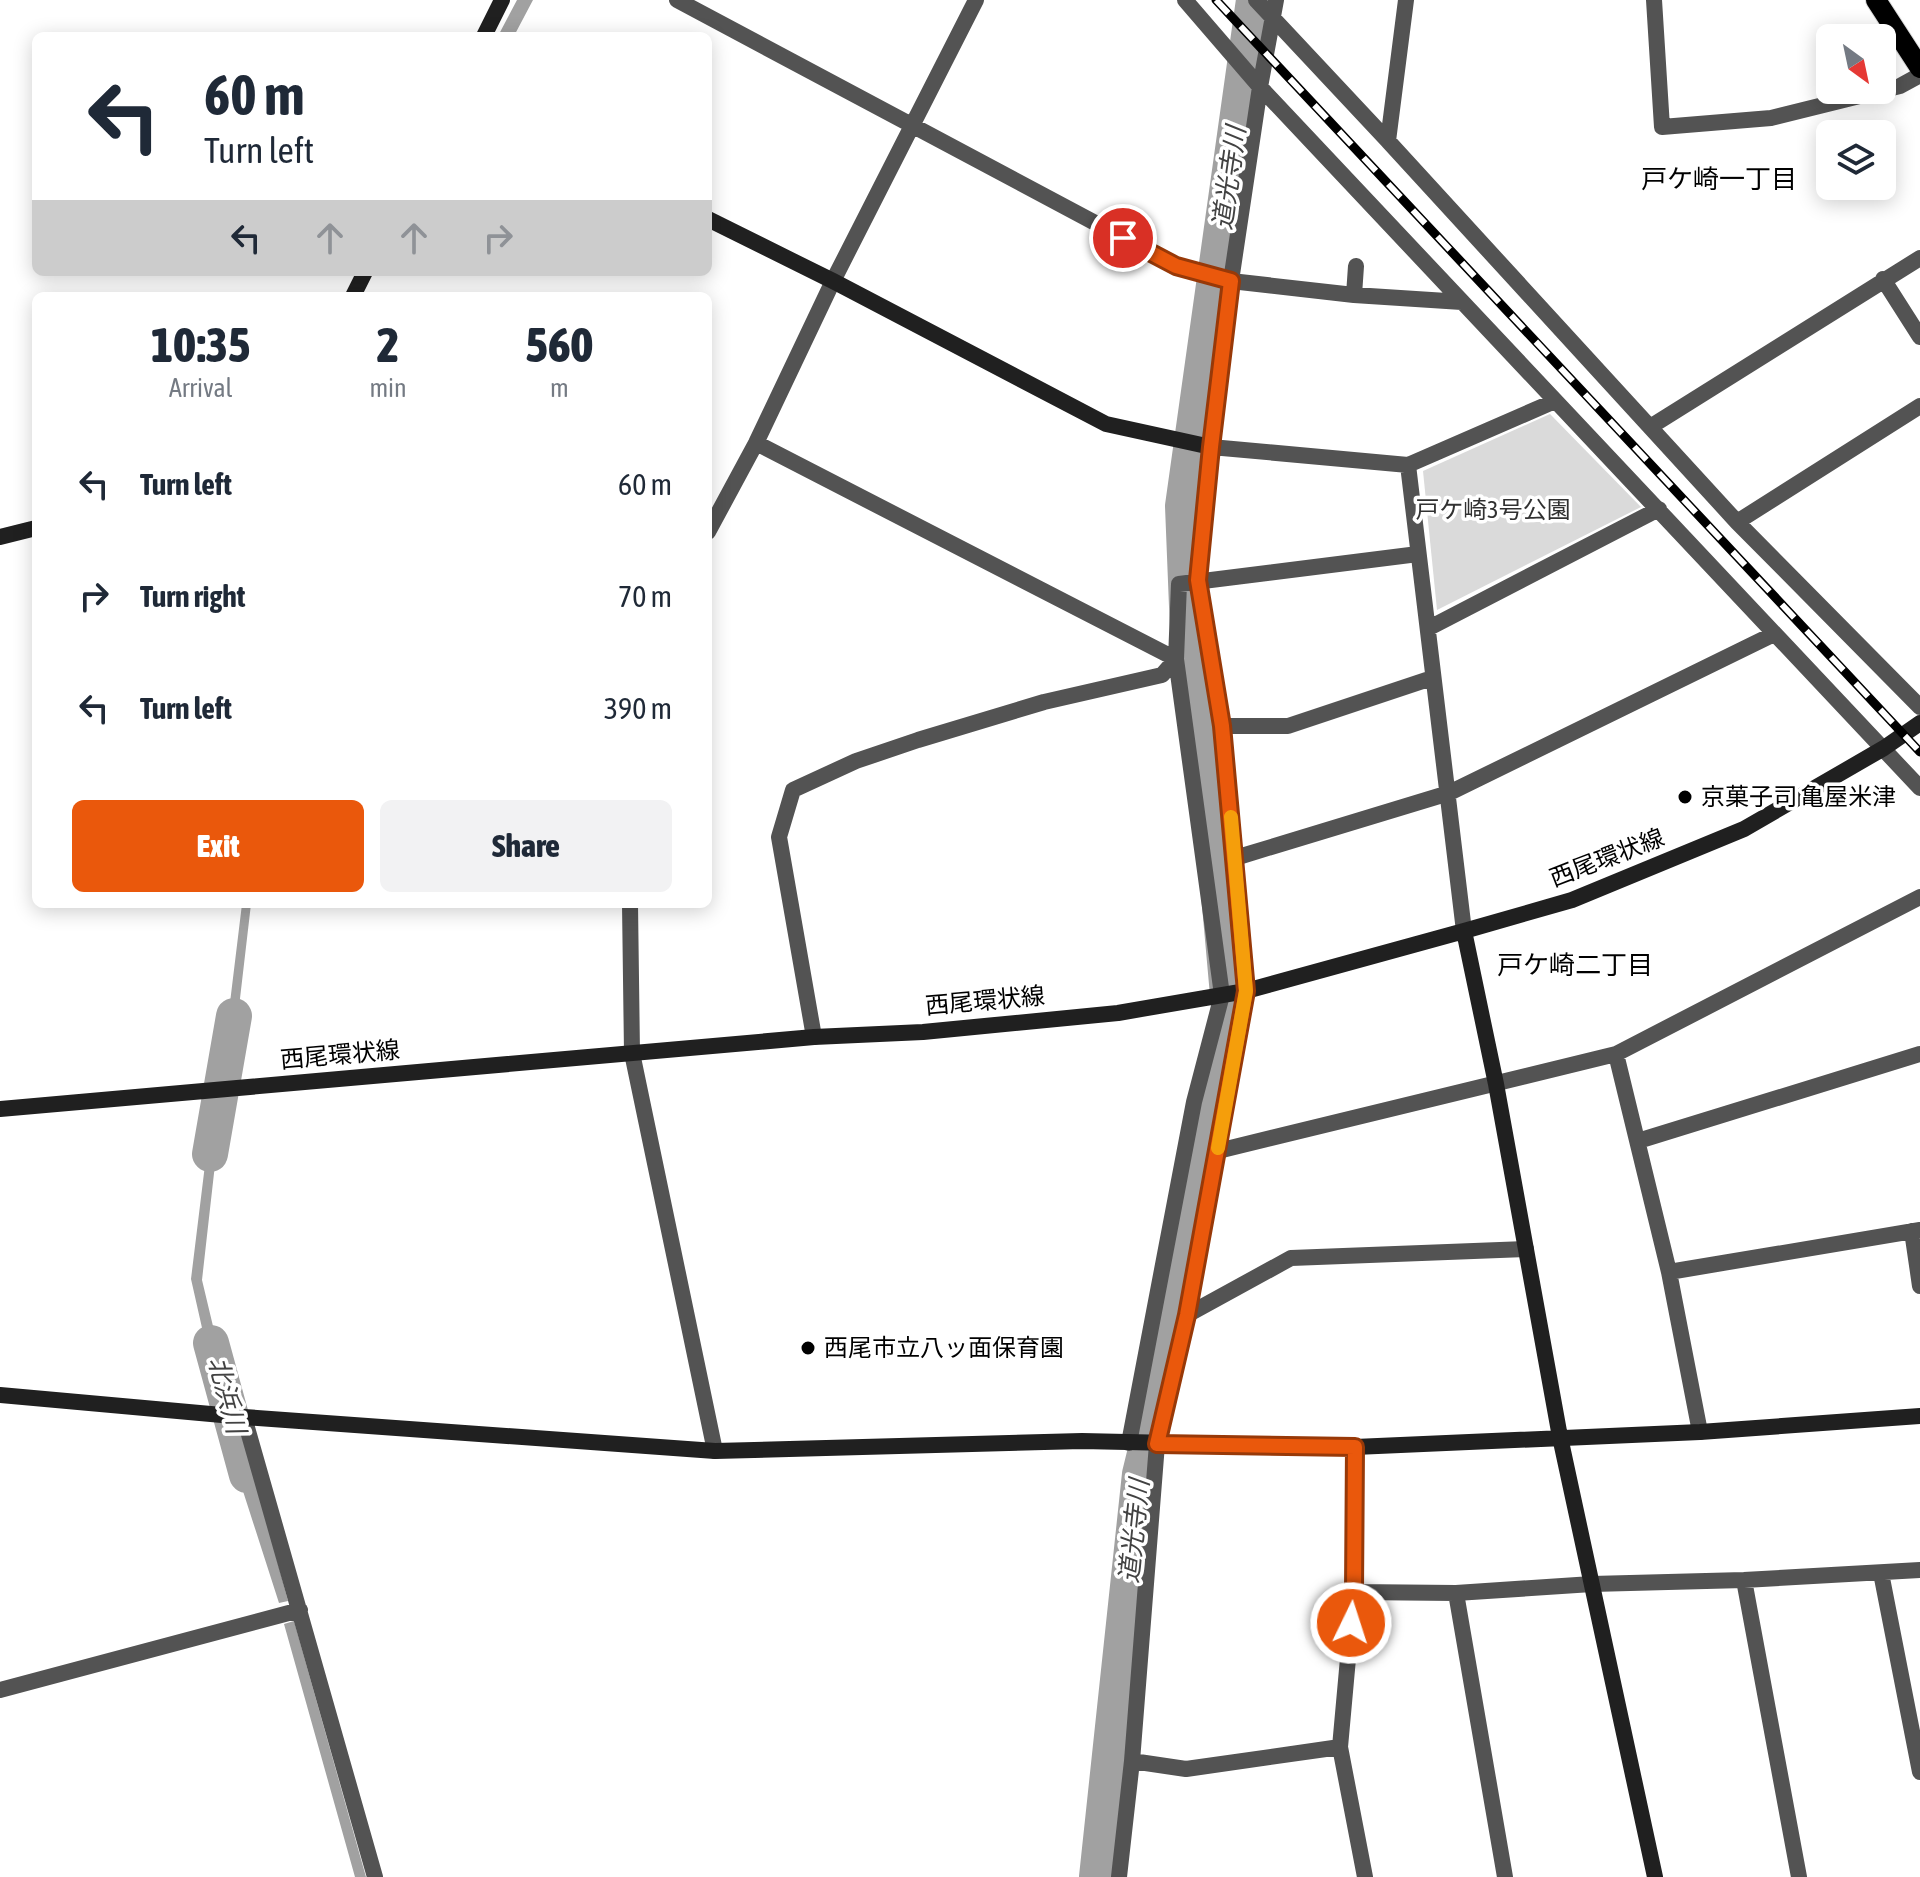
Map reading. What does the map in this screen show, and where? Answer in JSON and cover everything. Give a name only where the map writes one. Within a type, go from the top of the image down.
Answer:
[{"type":"main road","points":[[1876,0],[1920,68]]},
{"type":"street","points":[[486,32],[502,0]]},
{"type":"street","points":[[677,0],[1176,266],[1230,280],[1354,295],[1462,302]]},
{"type":"street","points":[[712,525],[756,443],[833,281],[976,0]]},
{"type":"street","points":[[1185,0],[1259,86],[1920,788]]},
{"type":"street","points":[[1388,141],[1406,0]]},
{"type":"street","points":[[1654,0],[1662,127],[1771,118],[1900,86],[1920,75]]},
{"type":"street","points":[[1268,8],[1737,522],[1920,707]]},
{"type":"street","points":[[1119,1877],[1132,1761],[1156,1444],[1187,1315],[1245,991],[1222,726],[1198,581],[1230,280],[1268,8]]},
{"type":"street","points":[[712,221],[1106,424],[1166,438],[1210,447],[1408,465],[1555,401]]},
{"type":"street","points":[[1650,427],[1920,258]]},
{"type":"street","points":[[1354,295],[1356,266]]},
{"type":"street","points":[[1883,279],[1920,337]]},
{"type":"street","points":[[1737,522],[1920,406]]},
{"type":"street","points":[[756,443],[1176,659]]},
{"type":"street","points":[[1408,465],[1464,931],[1496,1084],[1560,1437],[1655,1877]]},
{"type":"street","points":[[1429,628],[1659,509]]},
{"type":"street","points":[[0,537],[32,529]]},
{"type":"street","points":[[1130,1443],[1194,1102],[1222,995],[1176,659],[1179,584],[1418,554]]},
{"type":"street","points":[[1235,858],[1449,793],[1774,634]]},
{"type":"street","points":[[814,1037],[779,837],[793,790],[856,761],[918,740],[1044,702],[1162,675],[1176,659]]},
{"type":"street","points":[[1222,726],[1288,726],[1432,678]]},
{"type":"street","name":"西尾環状線","points":[[0,1109],[814,1037],[923,1032],[1118,1013],[1245,991],[1572,900],[1744,829],[1884,748],[1920,723]]},
{"type":"street","points":[[1218,1151],[1616,1054],[1920,897]]},
{"type":"street","points":[[630,908],[632,1053],[715,1451]]},
{"type":"street","points":[[1616,1054],[1669,1272],[1700,1432]]},
{"type":"street","points":[[1638,1141],[1920,1054]]},
{"type":"street","points":[[1669,1272],[1916,1230],[1920,1286]]},
{"type":"street","points":[[1187,1315],[1291,1258],[1526,1249]]},
{"type":"street","points":[[0,1395],[242,1417],[715,1451],[1082,1441],[1355,1447],[1700,1432],[1920,1416]]},
{"type":"street","points":[[242,1417],[290,1613],[375,1877]]},
{"type":"street","points":[[1355,1447],[1354,1592],[1340,1747],[1365,1877]]},
{"type":"street","points":[[1354,1592],[1456,1593],[1920,1570]]},
{"type":"street","points":[[1881,1573],[1920,1772]]},
{"type":"street","points":[[1744,1580],[1799,1877]]},
{"type":"street","points":[[1456,1593],[1505,1877]]},
{"type":"street","points":[[0,1690],[290,1613]]},
{"type":"street","points":[[1132,1761],[1186,1769],[1340,1747]]},
{"type":"green space","name":"戸ケ崎3号公園","points":[[1550,414],[1641,507],[1437,610],[1423,471]]},
{"type":"shaded area","points":[[517,0],[533,0],[516,32],[500,32]]},
{"type":"shaded area","points":[[242,908],[251,908],[234,1050],[237,1064],[216,1066],[224,1052]]},
{"type":"shaded area","name":"北浜川","points":[[232,1104],[220,1120],[202,1280],[228,1389],[216,1390],[191,1279],[210,1124],[206,1107]]},
{"type":"shaded area","name":"北浜川","points":[[223,1429],[242,1429],[288,1601],[279,1603]]},
{"type":"shaded area","points":[[294,1621],[366,1877],[355,1877],[284,1624]]},
{"type":"waterway","name":"道光寺川","points":[[1097,1877],[1140,1474],[1228,1030],[1229,1006],[1206,749],[1189,656],[1183,506],[1254,0]]},
{"type":"waterway","name":"北浜川","points":[[210,1154],[234,1016]]},
{"type":"waterway","name":"北浜川","points":[[211,1343],[247,1475]]},
{"type":"railway","points":[[1216,0],[1920,752]]},
{"type":"slow traffic","points":[[1218,1148],[1246,991],[1231,817]]},
{"type":"place","name":"京菓子司 亀屋米津","points":[[1685,797]]},
{"type":"place","name":"西尾市立八ッ面保育園","points":[[808,1348]]},
{"type":"district","name":"戸ケ崎一丁目","points":[[1719,179]]},
{"type":"district","name":"戸ケ崎二丁目","points":[[1575,965]]},
{"type":"route","points":[[1123,238],[1176,266],[1231,281],[1198,580],[1222,726],[1246,991],[1187,1315],[1157,1444],[1355,1447],[1351,1623]]}]
